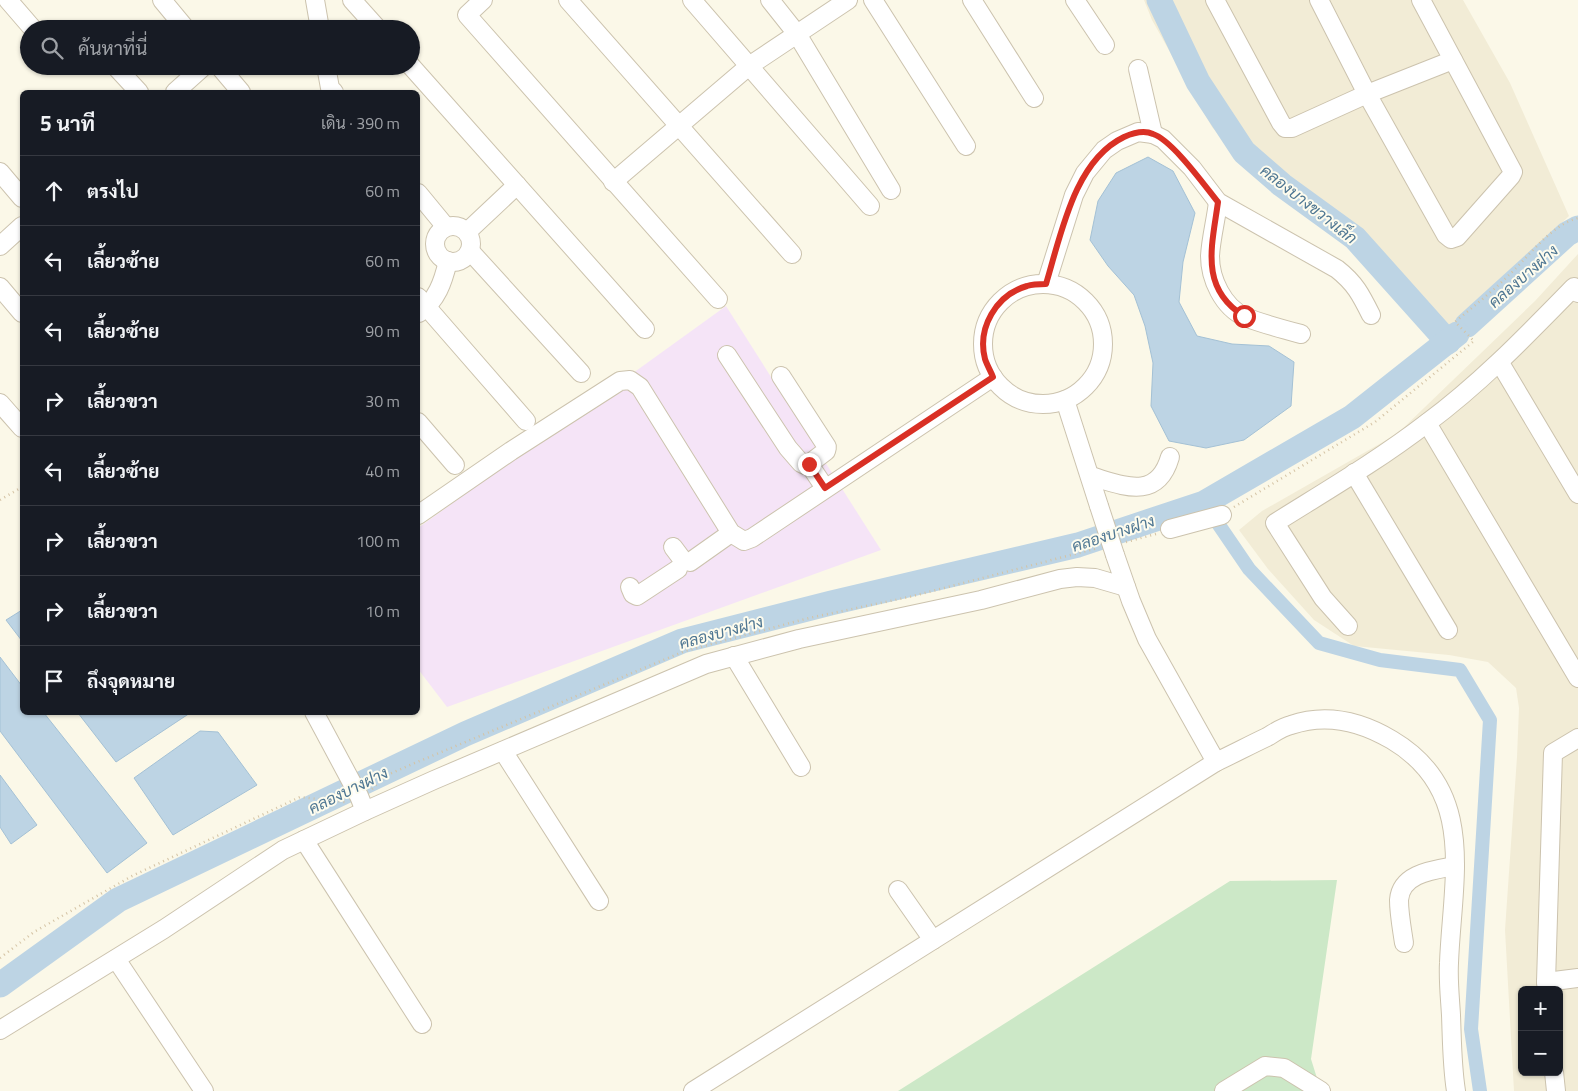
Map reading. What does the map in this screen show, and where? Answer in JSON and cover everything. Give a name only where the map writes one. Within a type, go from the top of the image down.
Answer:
[{"type":"street","points":[[8,0],[25,20]]},
{"type":"street","points":[[162,0],[179,20]]},
{"type":"street","points":[[315,0],[318,20]]},
{"type":"street","points":[[352,0],[370,20]]},
{"type":"street","points":[[483,0],[467,15],[718,299]]},
{"type":"street","points":[[568,0],[792,254]]},
{"type":"street","points":[[692,0],[870,206]]},
{"type":"street","points":[[770,0],[796,34],[892,190]]},
{"type":"street","points":[[614,182],[749,66],[848,0]]},
{"type":"street","points":[[873,0],[966,146]]},
{"type":"street","points":[[972,0],[1034,98]]},
{"type":"street","points":[[1075,0],[1105,45]]},
{"type":"street","points":[[1215,0],[1285,128],[1292,128],[1367,94],[1453,60]]},
{"type":"street","points":[[1319,0],[1367,94],[1446,235],[1451,239],[1457,237],[1513,172],[1421,0]]},
{"type":"street","points":[[1138,69],[1153,134]]},
{"type":"street","points":[[123,75],[137,90]]},
{"type":"street","points":[[176,90],[194,75]]},
{"type":"street","points":[[227,75],[240,90]]},
{"type":"street","points":[[328,75],[332,90]]},
{"type":"street","points":[[419,75],[645,329]]},
{"type":"street","points":[[1046,284],[1074,195],[1085,173],[1104,150],[1116,141],[1138,132],[1153,134],[1163,139],[1192,168],[1218,202],[1337,269],[1349,278],[1358,290],[1371,316]]},
{"type":"street","points":[[0,172],[20,196]]},
{"type":"street","points":[[467,232],[517,185]]},
{"type":"street","points":[[420,195],[446,227]]},
{"type":"street","points":[[1218,202],[1210,256],[1212,271],[1224,300],[1234,310],[1244,316],[1301,334]]},
{"type":"street","points":[[457,226],[467,232],[471,241],[470,251],[458,261],[448,261],[443,258],[436,248],[437,236],[446,227],[457,226]]},
{"type":"street","points":[[0,246],[20,228]]},
{"type":"street","points":[[470,251],[582,372]]},
{"type":"street","points":[[448,261],[442,285],[421,306],[526,421]]},
{"type":"street","points":[[1046,284],[1064,287],[1080,296],[1092,309],[1100,326],[1103,343],[1100,361],[1093,378],[1081,391],[1065,400],[1045,404],[1025,401],[1007,392],[993,377],[985,360],[983,341],[987,322],[996,306],[1010,293],[1027,286],[1046,284]]},
{"type":"street","points":[[0,287],[20,311]]},
{"type":"street","points":[[1348,626],[1323,598],[1275,523],[1354,473],[1427,423],[1500,363],[1574,287],[1578,293]]},
{"type":"street","points":[[727,355],[788,448],[801,463],[809,464],[826,452],[827,447],[781,376]]},
{"type":"street","points":[[1500,363],[1578,494]]},
{"type":"street","points":[[420,514],[620,382],[630,380],[640,387],[731,533],[744,541],[752,538],[993,377]]},
{"type":"street","points":[[1065,400],[1115,555],[1147,639],[1216,762]]},
{"type":"street","points":[[0,402],[20,426]]},
{"type":"street","points":[[1427,423],[1578,678]]},
{"type":"street","points":[[420,424],[455,466]]},
{"type":"street","points":[[1090,476],[1128,487],[1140,487],[1160,478],[1166,470],[1170,457]]},
{"type":"street","points":[[809,464],[825,488]]},
{"type":"street","points":[[1354,473],[1448,630]]},
{"type":"street","points":[[1170,529],[1222,514]]},
{"type":"street","points":[[630,587],[633,594],[637,596],[681,559],[731,533]]},
{"type":"street","points":[[0,1030],[164,929],[265,861],[304,840],[365,811],[706,664],[800,639],[981,600],[1060,579],[1077,577],[1095,578],[1126,587]]},
{"type":"street","points":[[734,656],[801,767]]},
{"type":"street","points":[[316,715],[339,760],[350,796],[365,811]]},
{"type":"street","points":[[693,1091],[1216,762],[1290,725],[1327,718],[1349,721],[1376,730],[1401,745],[1425,765],[1443,793],[1452,820],[1456,852],[1449,970],[1453,1072],[1456,1091]]},
{"type":"street","points":[[1578,738],[1553,753],[1546,986],[1578,978]]},
{"type":"street","points":[[503,751],[599,901]]},
{"type":"street","points":[[304,840],[422,1024]]},
{"type":"street","points":[[1404,943],[1399,899],[1403,888],[1409,880],[1418,874],[1454,866]]},
{"type":"street","points":[[898,890],[933,940]]},
{"type":"street","points":[[116,959],[204,1091]]},
{"type":"street","points":[[1224,1091],[1265,1066],[1284,1068],[1321,1091]]},
{"type":"street","points":[[1554,1076],[1556,1091]]},
{"type":"path","points":[[1222,514],[1375,422],[1460,354],[1474,341],[1455,322],[1512,273],[1532,250],[1568,220],[1578,218]]},
{"type":"path","points":[[0,500],[20,488]]},
{"type":"path","points":[[0,958],[34,932],[132,876],[300,797],[350,796]]},
{"type":"shaded area","points":[[1144,0],[1463,0],[1510,83],[1569,216],[1444,334],[1404,298],[1331,225],[1243,162],[1212,127],[1152,20]]},
{"type":"shaded area","points":[[1578,254],[1578,1091],[1514,1091],[1505,930],[1517,757],[1519,708],[1516,688],[1488,662],[1449,655],[1354,646],[1314,620],[1268,569],[1239,530],[1262,511],[1397,434],[1535,301]]},
{"type":"shaded area","points":[[726,306],[881,550],[447,707],[420,672],[420,527]]},
{"type":"green space","points":[[1337,880],[1311,1059],[1321,1091],[898,1091],[1230,881]]},
{"type":"water","points":[[1148,157],[1173,171],[1195,213],[1183,262],[1179,302],[1197,336],[1232,344],[1269,346],[1294,362],[1291,406],[1244,440],[1206,448],[1169,441],[1151,406],[1153,363],[1145,326],[1134,295],[1108,266],[1090,240],[1098,201],[1116,173]]},
{"type":"water","points":[[20,611],[20,638],[6,620]]},
{"type":"water","points":[[0,657],[20,683],[20,715],[46,715],[147,843],[107,873],[0,731]]},
{"type":"water","points":[[80,715],[187,715],[116,762]]},
{"type":"water","points":[[200,731],[218,732],[257,785],[173,835],[134,778]]},
{"type":"water","points":[[0,775],[37,825],[11,844],[0,827]]},
{"type":"waterway","name":"คลองบางขวางเล็ก","points":[[1159,0],[1198,82],[1244,152],[1282,185],[1355,238],[1448,342]]},
{"type":"waterway","name":"คลองบางฝาง","points":[[1467,325],[1567,234],[1578,228]]},
{"type":"waterway","name":"คลองบางฝาง","points":[[0,985],[118,900],[465,734],[682,641],[831,603],[1078,545],[1204,503],[1352,417],[1457,334]]},
{"type":"waterway","points":[[1204,503],[1249,569],[1319,643],[1380,660],[1460,670],[1490,720],[1471,1029],[1480,1091]]},
{"type":"route","points":[[809,464],[825,488],[993,377],[985,360],[983,341],[987,322],[996,306],[1010,293],[1027,286],[1046,284],[1074,195],[1085,173],[1104,150],[1127,135],[1138,132],[1153,134],[1163,139],[1192,168],[1218,202],[1210,256],[1212,271],[1224,300],[1234,310],[1244,316]]}]
